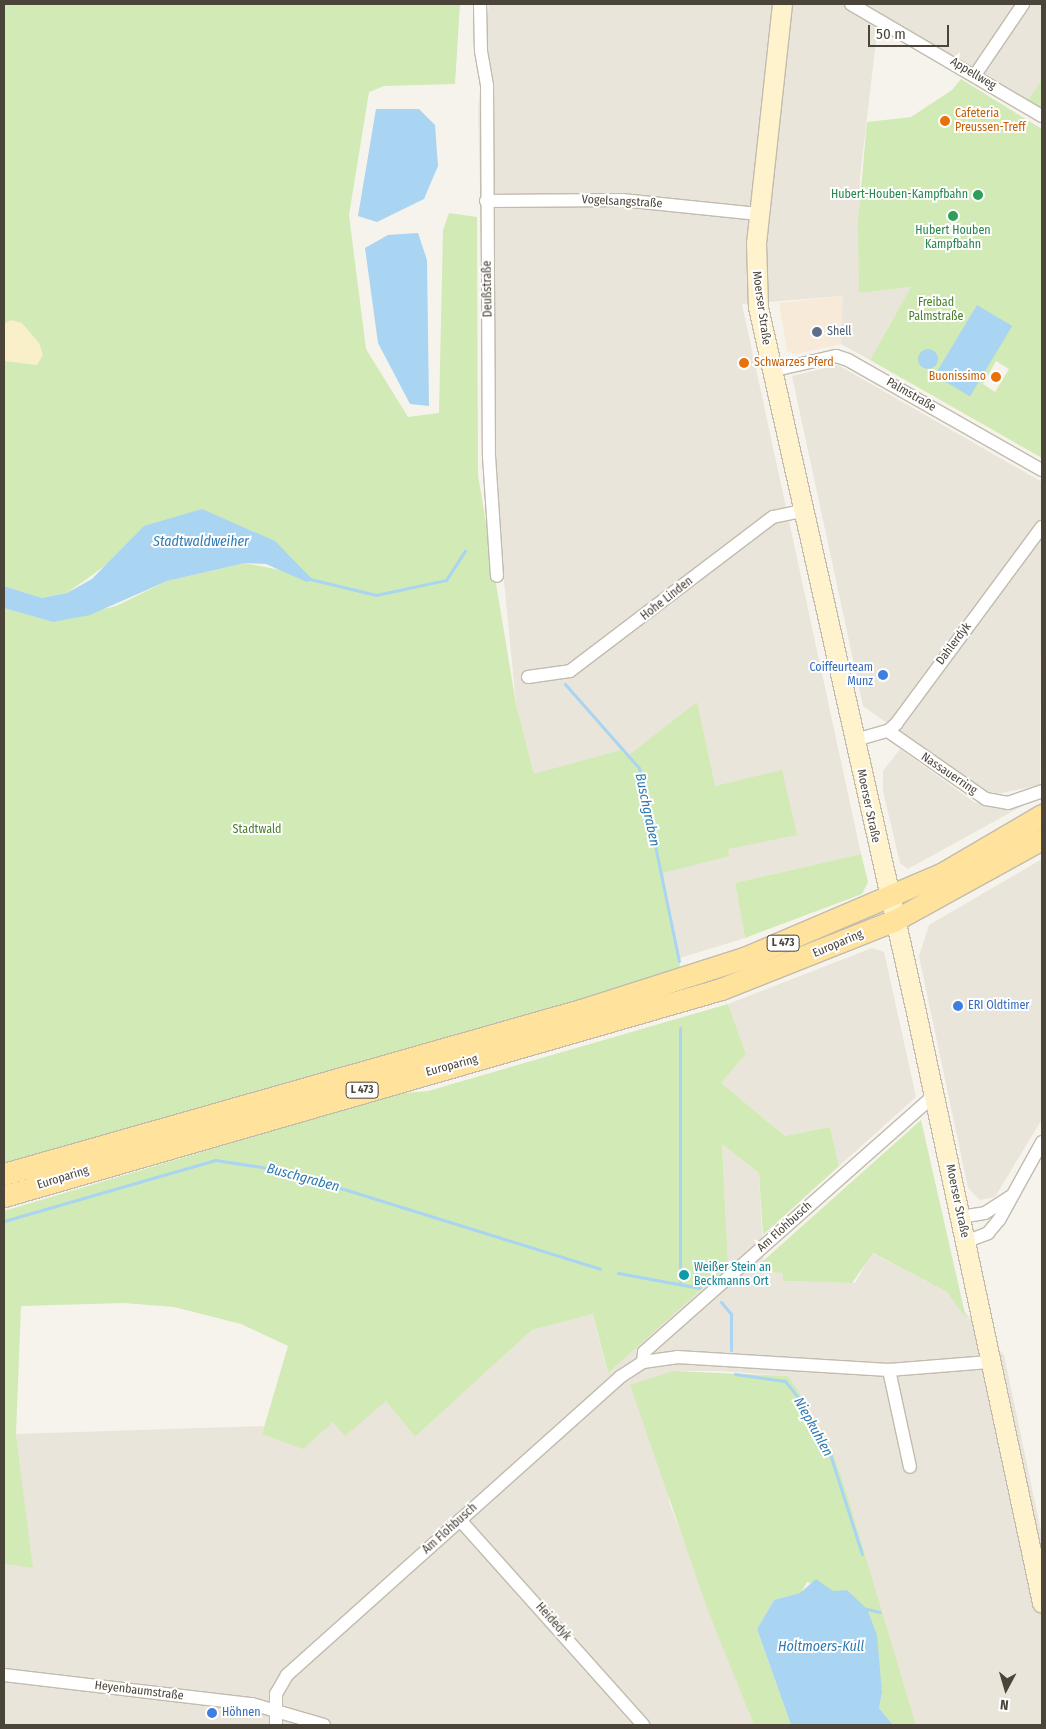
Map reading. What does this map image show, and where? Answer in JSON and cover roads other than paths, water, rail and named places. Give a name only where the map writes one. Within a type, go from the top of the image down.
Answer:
[{"type":"main road","name":"Moerser Straße","points":[[782,4],[758,214],[755,274],[771,371],[852,741],[934,1095],[989,1362],[1042,1603]]},
{"type":"main road","name":"L 473","points":[[888,897],[943,872],[1042,815]]},
{"type":"main road","name":"L 473","points":[[895,920],[1042,839]]},
{"type":"main road","name":"Europaring","points":[[4,1174],[680,980],[809,934],[888,897]]},
{"type":"main road","name":"Europaring","points":[[4,1196],[684,1001],[819,953],[895,920]]},
{"type":"street","name":"Deußstraße","points":[[480,4],[481,51],[487,85],[488,456],[497,576]]},
{"type":"street","name":"Appellweg","points":[[852,4],[1042,116]]},
{"type":"street","points":[[974,75],[1023,4]]},
{"type":"street","name":"Vogelsangstraße","points":[[486,200],[622,200],[758,214]]},
{"type":"street","name":"Palmstraße","points":[[771,371],[836,356],[848,360],[1042,470]]},
{"type":"street","name":"Hohe Linden","points":[[528,677],[570,671],[773,517],[802,511]]},
{"type":"street","name":"Dahlerdyk","points":[[888,731],[1042,527]]},
{"type":"street","points":[[852,741],[888,731]]},
{"type":"street","name":"Nassauerring","points":[[888,731],[986,799],[1008,803],[1042,790]]},
{"type":"street","name":"Am Flohbusch","points":[[643,1362],[644,1352],[934,1095]]},
{"type":"street","points":[[965,1242],[988,1233],[1042,1142]]},
{"type":"street","points":[[960,1217],[985,1213],[1010,1197]]},
{"type":"street","name":"Am Flohbusch","points":[[274,1708],[287,1675],[620,1377],[643,1362],[677,1357],[889,1370],[989,1362]]},
{"type":"street","points":[[889,1370],[910,1467]]},
{"type":"street","name":"Heidedyk","points":[[460,1520],[643,1725]]},
{"type":"street","name":"Heyenbaumstraße","points":[[4,1675],[274,1708],[324,1725]]},
{"type":"street","points":[[274,1708],[276,1725]]},
{"type":"water","points":[[376,109],[419,109],[435,125],[438,166],[424,199],[377,222],[358,216]]},
{"type":"water","points":[[418,233],[427,260],[429,406],[410,404],[378,343],[365,248],[388,235]]},
{"type":"water","points":[[977,305],[1012,326],[970,396],[935,375]]},
{"type":"water","points":[[928,349],[935,352],[938,359],[935,366],[928,369],[921,366],[918,359],[921,352]]},
{"type":"water","name":"Stadtwaldweiher","points":[[202,509],[275,541],[313,580],[307,582],[266,564],[245,563],[167,581],[90,615],[53,622],[4,608],[4,586],[42,598],[67,593],[92,579],[144,526]]},
{"type":"water","name":"Holtmoers-Kull","points":[[816,1579],[833,1591],[847,1590],[867,1609],[877,1635],[882,1693],[879,1708],[893,1725],[791,1725],[757,1629],[774,1600],[800,1593]]},
{"type":"waterway","points":[[310,579],[376,595],[446,580],[465,551]]},
{"type":"waterway","name":"Buschgraben","points":[[565,684],[639,768],[679,961]]},
{"type":"waterway","name":"Buschgraben","points":[[680,1028],[680,1283]]},
{"type":"waterway","name":"Buschgraben","points":[[4,1221],[215,1160],[268,1168],[347,1190],[600,1269]]},
{"type":"waterway","name":"Buschgraben","points":[[618,1273],[700,1288]]},
{"type":"waterway","name":"Niepkuhlen","points":[[721,1302],[731,1314],[731,1350]]},
{"type":"waterway","name":"Niepkuhlen","points":[[735,1374],[785,1381],[798,1397],[830,1454],[862,1554]]},
{"type":"waterway","points":[[867,1609],[880,1612]]},
{"type":"place","name":"Cafeteria Preussen-Treff","points":[[945,121]]},
{"type":"place","name":"Hubert-Houben-Kampfbahn","points":[[978,195]]},
{"type":"place","name":"Hubert Houben Kampfbahn","points":[[953,216]]},
{"type":"place","name":"Shell","points":[[817,332]]},
{"type":"place","name":"Schwarzes Pferd","points":[[744,363]]},
{"type":"place","name":"Buonissimo","points":[[996,377]]},
{"type":"place","name":"Coiffeurteam Munz","points":[[883,675]]},
{"type":"place","name":"ERI Oldtimer","points":[[958,1006]]},
{"type":"place","name":"Weißer Stein an Beckmanns Ort","points":[[684,1275]]},
{"type":"place","name":"Höhnen","points":[[212,1713]]},
{"type":"park label","name":"Freibad Palmstraße","points":[[936,310]]},
{"type":"park label","name":"Stadtwald","points":[[257,830]]}]
